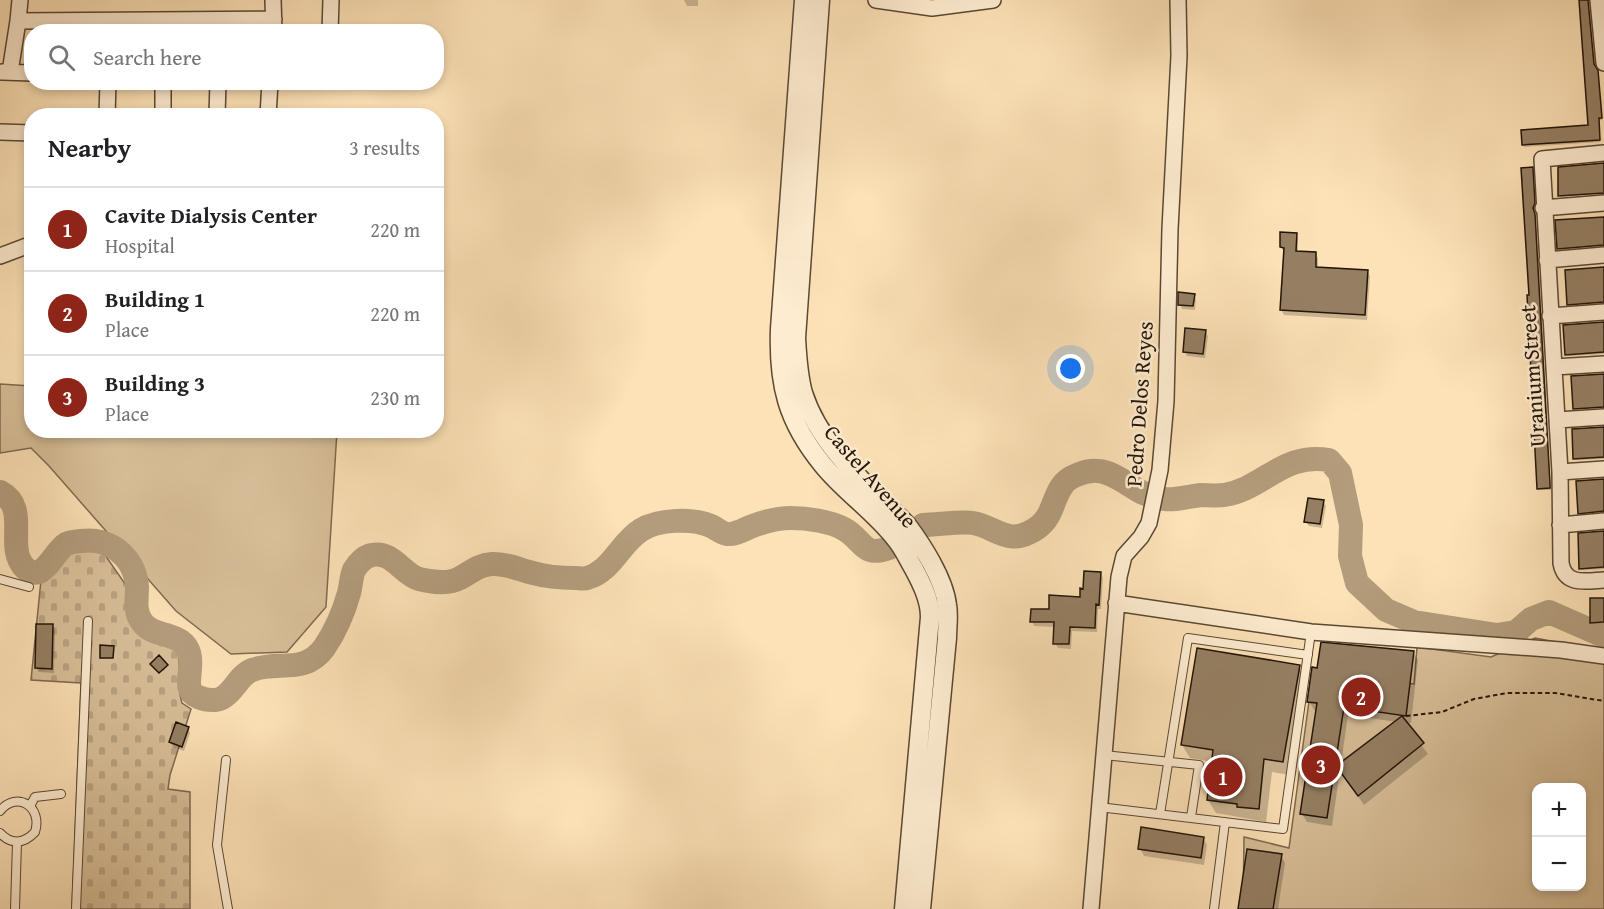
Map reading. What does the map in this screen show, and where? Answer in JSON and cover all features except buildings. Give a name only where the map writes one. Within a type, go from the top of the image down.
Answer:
[{"type":"street","points":[[20,0],[18,21],[5,72],[24,73]]},
{"type":"street","points":[[273,0],[274,24]]},
{"type":"street","points":[[330,24],[331,0]]},
{"type":"street","name":"Castel Avenue","points":[[804,0],[781,317],[780,369],[788,405],[815,454],[895,538],[917,576],[928,601],[930,617],[904,909]]},
{"type":"street","name":"Castel Avenue","points":[[820,0],[796,338],[798,361],[804,394],[811,411],[831,444],[840,458],[907,525],[942,587],[947,602],[947,638],[921,909]]},
{"type":"street","points":[[876,0],[932,8],[993,0]]},
{"type":"street","name":"Pedro Delos Reyes","points":[[1091,909],[1119,577],[1124,556],[1141,537],[1153,510],[1166,401],[1170,229],[1179,56],[1178,0]]},
{"type":"street","points":[[1598,0],[1604,63]]},
{"type":"street","points":[[18,21],[210,24]]},
{"type":"street","points":[[107,108],[108,90]]},
{"type":"street","points":[[163,90],[163,108]]},
{"type":"street","points":[[217,108],[218,90]]},
{"type":"street","points":[[268,108],[270,90]]},
{"type":"street","points":[[0,136],[24,134]]},
{"type":"street","name":"Uranium Street","points":[[1604,153],[1542,159],[1543,208],[1560,472],[1562,570],[1569,579],[1577,582],[1604,580]]},
{"type":"street","points":[[1543,208],[1604,203]]},
{"type":"street","points":[[0,256],[24,246]]},
{"type":"street","points":[[1546,260],[1604,255]]},
{"type":"street","points":[[1550,316],[1604,312]]},
{"type":"street","points":[[1554,367],[1604,364]]},
{"type":"street","points":[[1557,420],[1604,417]]},
{"type":"street","points":[[1560,472],[1604,468]]},
{"type":"street","points":[[1560,525],[1604,521]]},
{"type":"street","points":[[1116,603],[1311,632],[1561,650],[1604,656]]},
{"type":"lane","points":[[0,579],[29,587]]},
{"type":"lane","points":[[76,909],[88,621]]},
{"type":"lane","points":[[1100,807],[1283,829],[1311,632]]},
{"type":"lane","points":[[1160,814],[1188,638],[1308,655]]},
{"type":"lane","points":[[1104,755],[1199,765],[1191,818]]},
{"type":"lane","points":[[226,759],[217,845],[228,909]]},
{"type":"lane","points":[[30,806],[35,797],[61,794]]},
{"type":"lane","points":[[0,811],[5,805],[17,801],[30,806],[37,818],[34,832],[30,837],[17,842],[5,838],[0,833]]},
{"type":"lane","points":[[1214,909],[1225,822]]},
{"type":"lane","points":[[15,909],[17,842]]},
{"type":"path","points":[[1406,716],[1442,712],[1474,699],[1507,693],[1555,693],[1604,702]]},
{"type":"green space","points":[[0,384],[24,386],[24,438],[337,438],[326,607],[287,652],[231,654],[176,611],[31,448],[0,453]]},
{"type":"green space","points":[[94,547],[105,555],[128,588],[132,622],[152,638],[172,639],[178,642],[180,695],[182,703],[191,709],[170,775],[168,789],[190,792],[190,909],[72,909],[81,683],[31,680],[41,580],[66,551]]},
{"type":"green space","points":[[1535,638],[1604,651],[1604,909],[1243,909],[1244,837],[1289,848],[1313,672],[1414,684],[1417,647],[1491,657]]},
{"type":"waterway","points":[[923,525],[973,523],[1010,536],[1027,534],[1046,519],[1065,482],[1078,474],[1089,472],[1104,472],[1143,493],[1172,499],[1224,495],[1250,486],[1299,461],[1329,460],[1340,473],[1351,525],[1350,556],[1357,583],[1386,610],[1414,622],[1497,635],[1516,632],[1531,619],[1549,612],[1604,636]]},
{"type":"waterway","points":[[0,492],[9,499],[14,508],[19,559],[31,572],[43,570],[66,544],[76,541],[104,543],[119,551],[130,563],[136,579],[139,618],[151,630],[174,637],[184,644],[190,658],[189,682],[192,693],[209,700],[225,696],[245,674],[252,670],[299,664],[316,656],[328,642],[339,621],[345,607],[354,570],[362,560],[372,555],[386,556],[413,576],[435,582],[455,580],[478,567],[492,564],[549,576],[587,578],[603,569],[627,542],[648,526],[676,521],[695,522],[704,523],[723,533],[730,534],[770,521],[791,518],[818,520],[838,526],[851,533],[864,546],[873,551],[889,548]]},
{"type":"place","name":"Building 1","points":[[1361,697]]},
{"type":"place","name":"Building 3","points":[[1321,765]]},
{"type":"place","name":"Cavite Dialysis Center","points":[[1223,777]]}]
